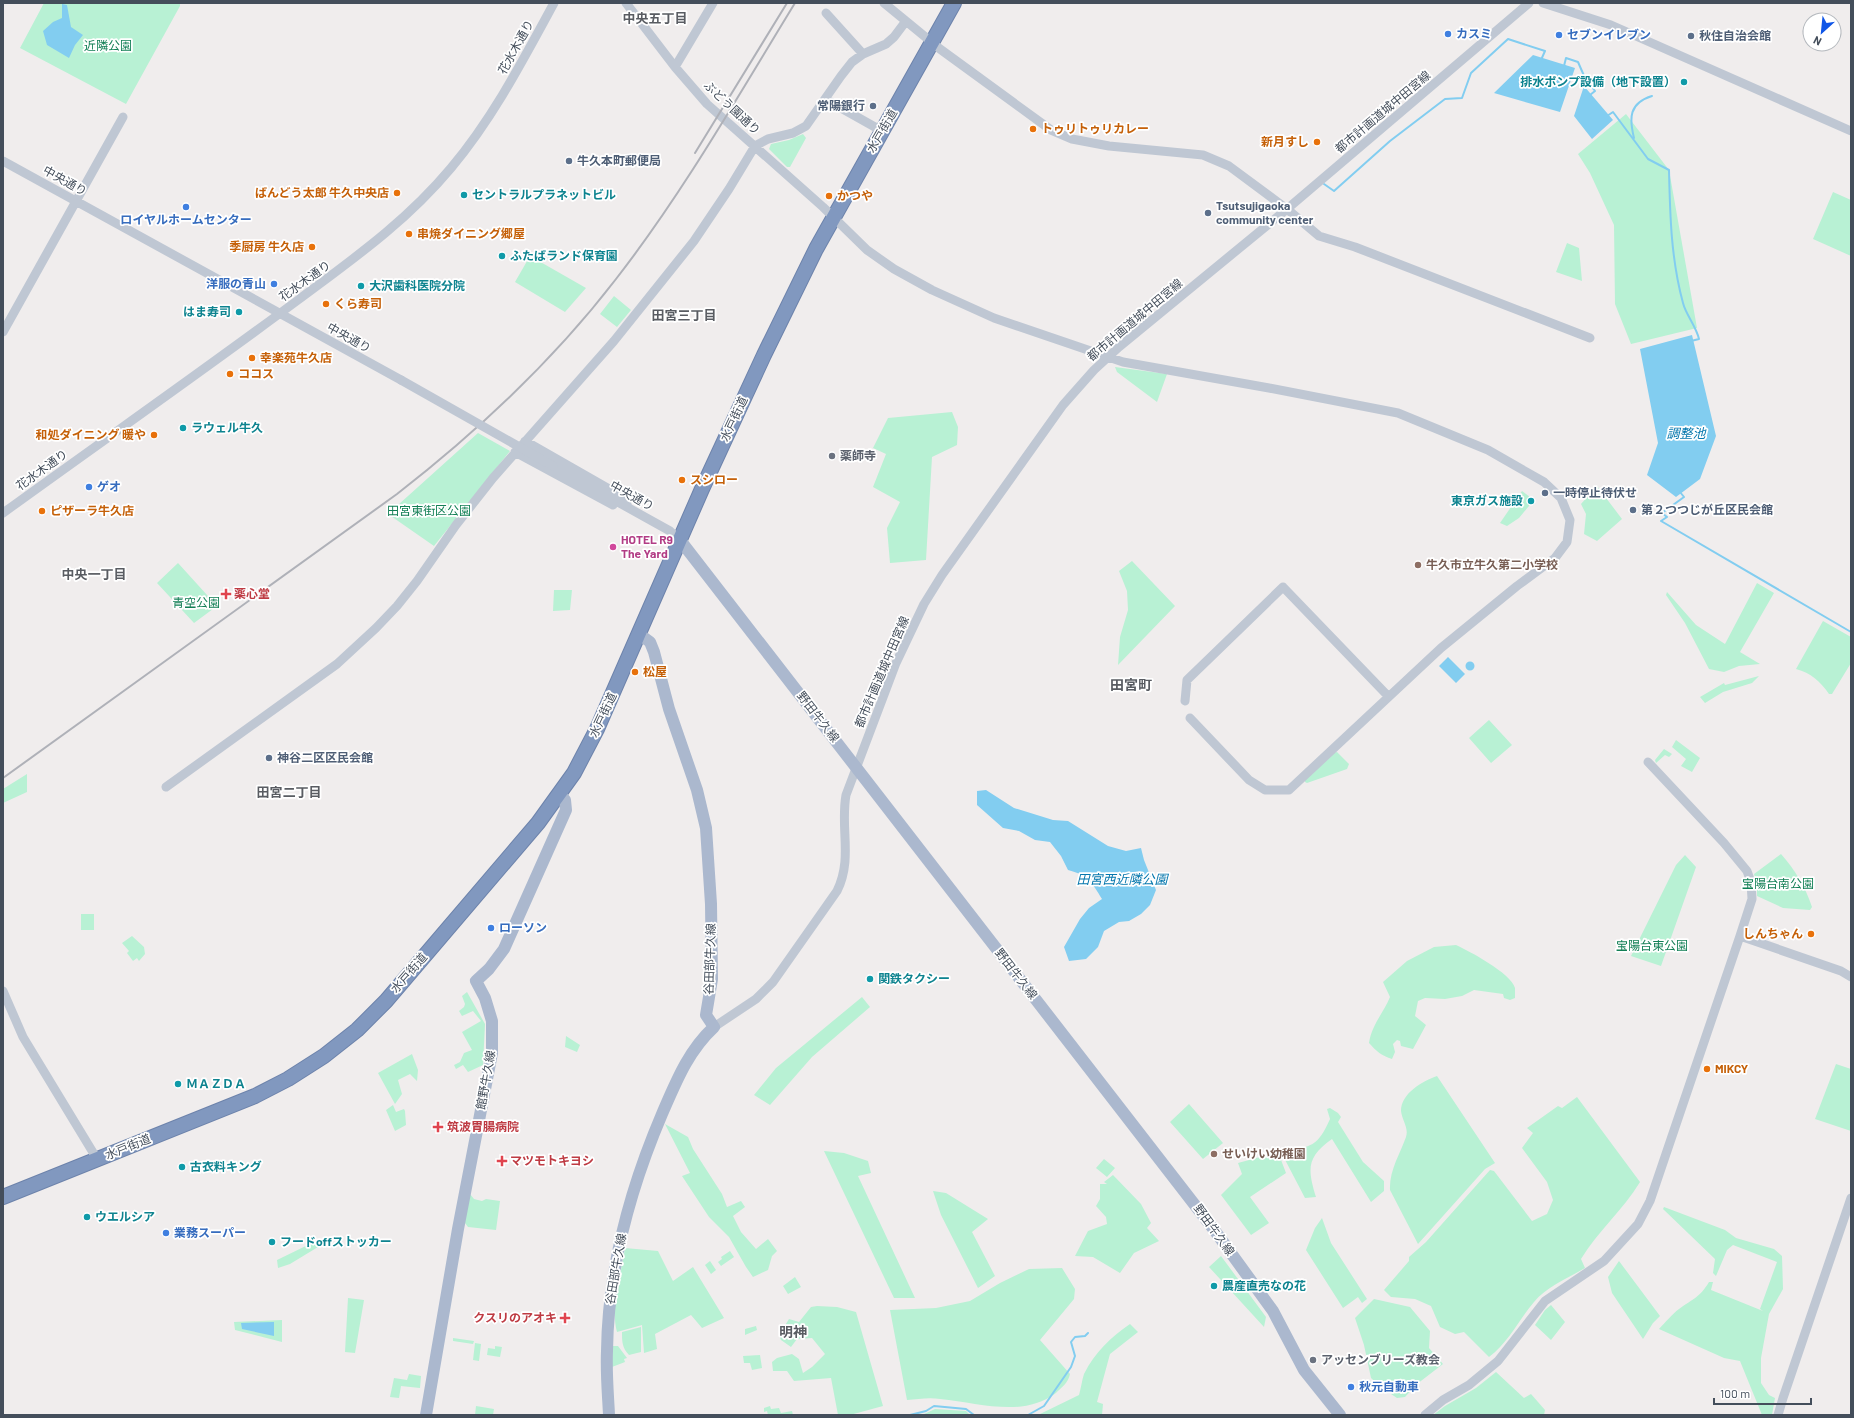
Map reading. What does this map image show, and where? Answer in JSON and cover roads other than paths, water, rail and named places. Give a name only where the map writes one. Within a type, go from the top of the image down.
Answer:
[{"type":"highway","name":"水戸街道","points":[[3,1197],[267,1090],[305,1069],[343,1042],[386,1001],[528,835],[560,794],[574,773],[597,729],[680,540],[764,355],[834,218],[954,3]]},
{"type":"main road","name":"野田牛久線","points":[[680,540],[1216,1231],[1273,1311],[1304,1370],[1340,1415]]},
{"type":"main road","name":"谷田部牛久線","points":[[609,1415],[607,1358],[608,1319],[616,1262],[624,1225],[642,1166],[678,1077],[693,1050],[714,1027],[706,1015],[712,980],[711,904],[706,828],[696,790],[674,727],[654,652],[646,638],[640,634]]},
{"type":"main road","name":"館野牛久線","points":[[426,1415],[458,1229],[492,1053],[492,1021],[485,998],[476,981],[498,958],[511,934],[566,810],[565,800],[560,794]]},
{"type":"street","name":"花水木通り","points":[[3,513],[280,314],[377,241],[410,212],[451,168],[492,114],[554,3]]},
{"type":"street","name":"ぶどう園通り","points":[[626,3],[675,67],[707,104],[834,218],[867,250],[894,269],[932,290],[994,318],[1123,362],[1398,413],[1488,450],[1544,482],[1561,498],[1570,520],[1567,542],[1555,558],[1517,586],[1441,648],[1289,790],[1266,790],[1249,780],[1190,718]]},
{"type":"street","points":[[675,67],[713,3]]},
{"type":"street","points":[[884,3],[932,43],[1018,108],[1050,130],[1072,139],[1110,146],[1203,155],[1229,166],[1287,209],[1320,236],[1368,252],[1590,338]]},
{"type":"street","name":"都市計画道城中田宮線","points":[[714,1027],[756,999],[774,982],[837,891],[843,875],[847,855],[844,805],[896,663],[924,604],[942,575],[1063,405],[1081,383],[1108,357],[1287,209],[1529,3]]},
{"type":"street","points":[[1543,3],[1611,25],[1851,132]]},
{"type":"street","points":[[826,13],[863,54]]},
{"type":"street","points":[[166,787],[337,664],[376,628],[414,586],[456,525],[515,452],[618,337],[694,241],[726,194],[755,146],[768,139],[801,130],[810,122],[841,76],[863,54],[886,44],[894,37],[906,21]]},
{"type":"street","points":[[825,99],[882,131]]},
{"type":"street","points":[[3,332],[123,117]]},
{"type":"street","name":"中央通り","points":[[3,161],[628,507],[670,531],[680,540]]},
{"type":"street","points":[[515,452],[593,496],[619,508],[628,507],[623,497],[525,441]]},
{"type":"street","points":[[1185,701],[1187,680],[1283,587],[1388,696]]},
{"type":"street","points":[[1425,1415],[1443,1400],[1469,1385],[1498,1361],[1540,1306],[1598,1267],[1638,1224],[1650,1201],[1752,899],[1751,882],[1747,871],[1724,843],[1648,762]]},
{"type":"street","points":[[1740,936],[1841,971],[1851,977]]},
{"type":"street","points":[[3,991],[23,1037],[82,1130],[97,1159]]},
{"type":"street","points":[[1778,1415],[1851,1198]]},
{"type":"water","points":[[62,4],[67,5],[71,27],[83,35],[75,45],[69,58],[47,45],[43,31],[53,22],[62,18]]},
{"type":"water","points":[[1533,55],[1575,68],[1560,112],[1494,93]]},
{"type":"water","points":[[1584,86],[1613,120],[1592,139],[1574,116]]},
{"type":"water","name":"調整池","points":[[1692,335],[1716,436],[1700,479],[1676,497],[1647,475],[1658,443],[1640,349]]},
{"type":"water","points":[[1448,657],[1465,674],[1456,683],[1439,666]]},
{"type":"water","points":[[1470,661],[1475,666],[1470,671],[1465,666]]},
{"type":"water","name":"田宮西近隣公園","points":[[986,790],[1014,808],[1053,820],[1068,821],[1108,846],[1126,851],[1141,848],[1144,860],[1156,890],[1150,905],[1141,914],[1129,921],[1119,922],[1104,931],[1098,947],[1086,959],[1069,961],[1064,947],[1080,919],[1089,908],[1102,899],[1088,880],[1080,874],[1068,870],[1061,856],[1050,842],[1035,840],[1019,831],[1003,828],[977,805],[977,791]]},
{"type":"water","points":[[274,1322],[274,1336],[242,1329],[241,1323]]},
{"type":"waterway","points":[[1324,184],[1334,191],[1390,141],[1445,99],[1462,98],[1471,73],[1508,39],[1545,51],[1541,60]]},
{"type":"waterway","points":[[1564,66],[1566,58],[1578,62],[1585,78],[1595,91],[1590,95]]},
{"type":"waterway","points":[[1634,138],[1631,124],[1632,112],[1639,103],[1652,96]]},
{"type":"waterway","points":[[1607,116],[1613,112],[1648,159],[1669,170],[1671,220],[1676,270],[1684,307],[1699,339],[1691,341]]},
{"type":"waterway","points":[[1680,492],[1684,497],[1662,513],[1667,517],[1661,521],[1851,632]]},
{"type":"waterway","points":[[1028,1415],[1044,1406],[1071,1367],[1075,1356],[1071,1342],[1075,1337],[1085,1336],[1088,1333]]},
{"type":"waterway","points":[[910,1415],[926,1411],[934,1406],[966,1409],[974,1415]]},
{"type":"waterway","points":[[863,1415],[898,1415]]},
{"type":"railway","points":[[695,153],[787,3]]},
{"type":"railway","points":[[3,778],[397,494],[457,445],[513,394],[567,338],[592,309],[641,246],[709,144],[795,3]]},
{"type":"place","name":"カスミ","points":[[1448,34]]},
{"type":"place","name":"セブンイレブン","points":[[1559,35]]},
{"type":"place","name":"秋住自治会館","points":[[1691,36]]},
{"type":"place","name":"排水ポンプ設備（地下設置）","points":[[1684,82]]},
{"type":"place","name":"常陽銀行","points":[[873,106]]},
{"type":"place","name":"トゥリトゥリカレー","points":[[1033,129]]},
{"type":"place","name":"新月すし","points":[[1317,142]]},
{"type":"place","name":"牛久本町郵便局","points":[[569,161]]},
{"type":"place","name":"ばんどう太郎 牛久中央店","points":[[397,193]]},
{"type":"place","name":"セントラルプラネットビル","points":[[464,195]]},
{"type":"place","name":"かつや","points":[[829,196]]},
{"type":"place","name":"ロイヤルホームセンター","points":[[186,207]]},
{"type":"place","name":"Tsutsujigaoka community center","points":[[1208,213]]},
{"type":"place","name":"串焼ダイニング郷屋","points":[[409,234]]},
{"type":"place","name":"季厨房 牛久店","points":[[312,247]]},
{"type":"place","name":"ふたばランド保育園","points":[[502,256]]},
{"type":"place","name":"洋服の青山","points":[[274,284]]},
{"type":"place","name":"大沢歯科医院分院","points":[[361,286]]},
{"type":"place","name":"くら寿司","points":[[326,304]]},
{"type":"place","name":"はま寿司","points":[[239,312]]},
{"type":"place","name":"幸楽苑牛久店","points":[[252,358]]},
{"type":"place","name":"ココス","points":[[230,374]]},
{"type":"place","name":"ラウェル牛久","points":[[183,428]]},
{"type":"place","name":"和処ダイニング 暖や","points":[[154,435]]},
{"type":"place","name":"薬師寺","points":[[832,456]]},
{"type":"place","name":"スシロー","points":[[682,480]]},
{"type":"place","name":"ゲオ","points":[[89,487]]},
{"type":"place","name":"一時停止待伏せ","points":[[1545,493]]},
{"type":"place","name":"東京ガス施設","points":[[1531,501]]},
{"type":"place","name":"第２つつじが丘区民会館","points":[[1633,510]]},
{"type":"place","name":"ピザーラ牛久店","points":[[42,511]]},
{"type":"place","name":"HOTEL R9 The Yard","points":[[613,547]]},
{"type":"place","name":"牛久市立牛久第二小学校","points":[[1418,565]]},
{"type":"place","name":"薬心堂","points":[[226,594]]},
{"type":"place","name":"松屋","points":[[635,672]]},
{"type":"place","name":"神谷二区区民会館","points":[[269,758]]},
{"type":"place","name":"ローソン","points":[[491,928]]},
{"type":"place","name":"しんちゃん","points":[[1811,934]]},
{"type":"place","name":"関鉄タクシー","points":[[870,979]]},
{"type":"place","name":"MIKCY","points":[[1707,1069]]},
{"type":"place","name":"ＭＡＺＤＡ","points":[[178,1084]]},
{"type":"place","name":"筑波胃腸病院","points":[[438,1127]]},
{"type":"place","name":"せいけい幼稚園","points":[[1214,1154]]},
{"type":"place","name":"マツモトキヨシ","points":[[502,1161]]},
{"type":"place","name":"古衣料キング","points":[[182,1167]]},
{"type":"place","name":"ウエルシア","points":[[87,1217]]},
{"type":"place","name":"業務スーパー","points":[[166,1233]]},
{"type":"place","name":"フードoffストッカー","points":[[272,1242]]},
{"type":"place","name":"農産直売なの花","points":[[1214,1286]]},
{"type":"place","name":"クスリのアオキ","points":[[565,1318]]},
{"type":"place","name":"アッセンブリーズ教会","points":[[1313,1360]]},
{"type":"place","name":"秋元自動車","points":[[1351,1387]]},
{"type":"district","name":"中央五丁目","points":[[655,18]]},
{"type":"district","name":"田宮三丁目","points":[[684,315]]},
{"type":"district","name":"中央一丁目","points":[[94,574]]},
{"type":"district","name":"田宮町","points":[[1131,685]]},
{"type":"district","name":"田宮二丁目","points":[[289,792]]},
{"type":"district","name":"明神","points":[[793,1332]]},
{"type":"park label","name":"近隣公園","points":[[108,46]]},
{"type":"park label","name":"田宮東街区公園","points":[[429,511]]},
{"type":"park label","name":"青空公園","points":[[196,603]]},
{"type":"park label","name":"宝陽台南公園","points":[[1778,884]]},
{"type":"park label","name":"宝陽台東公園","points":[[1652,946]]}]
